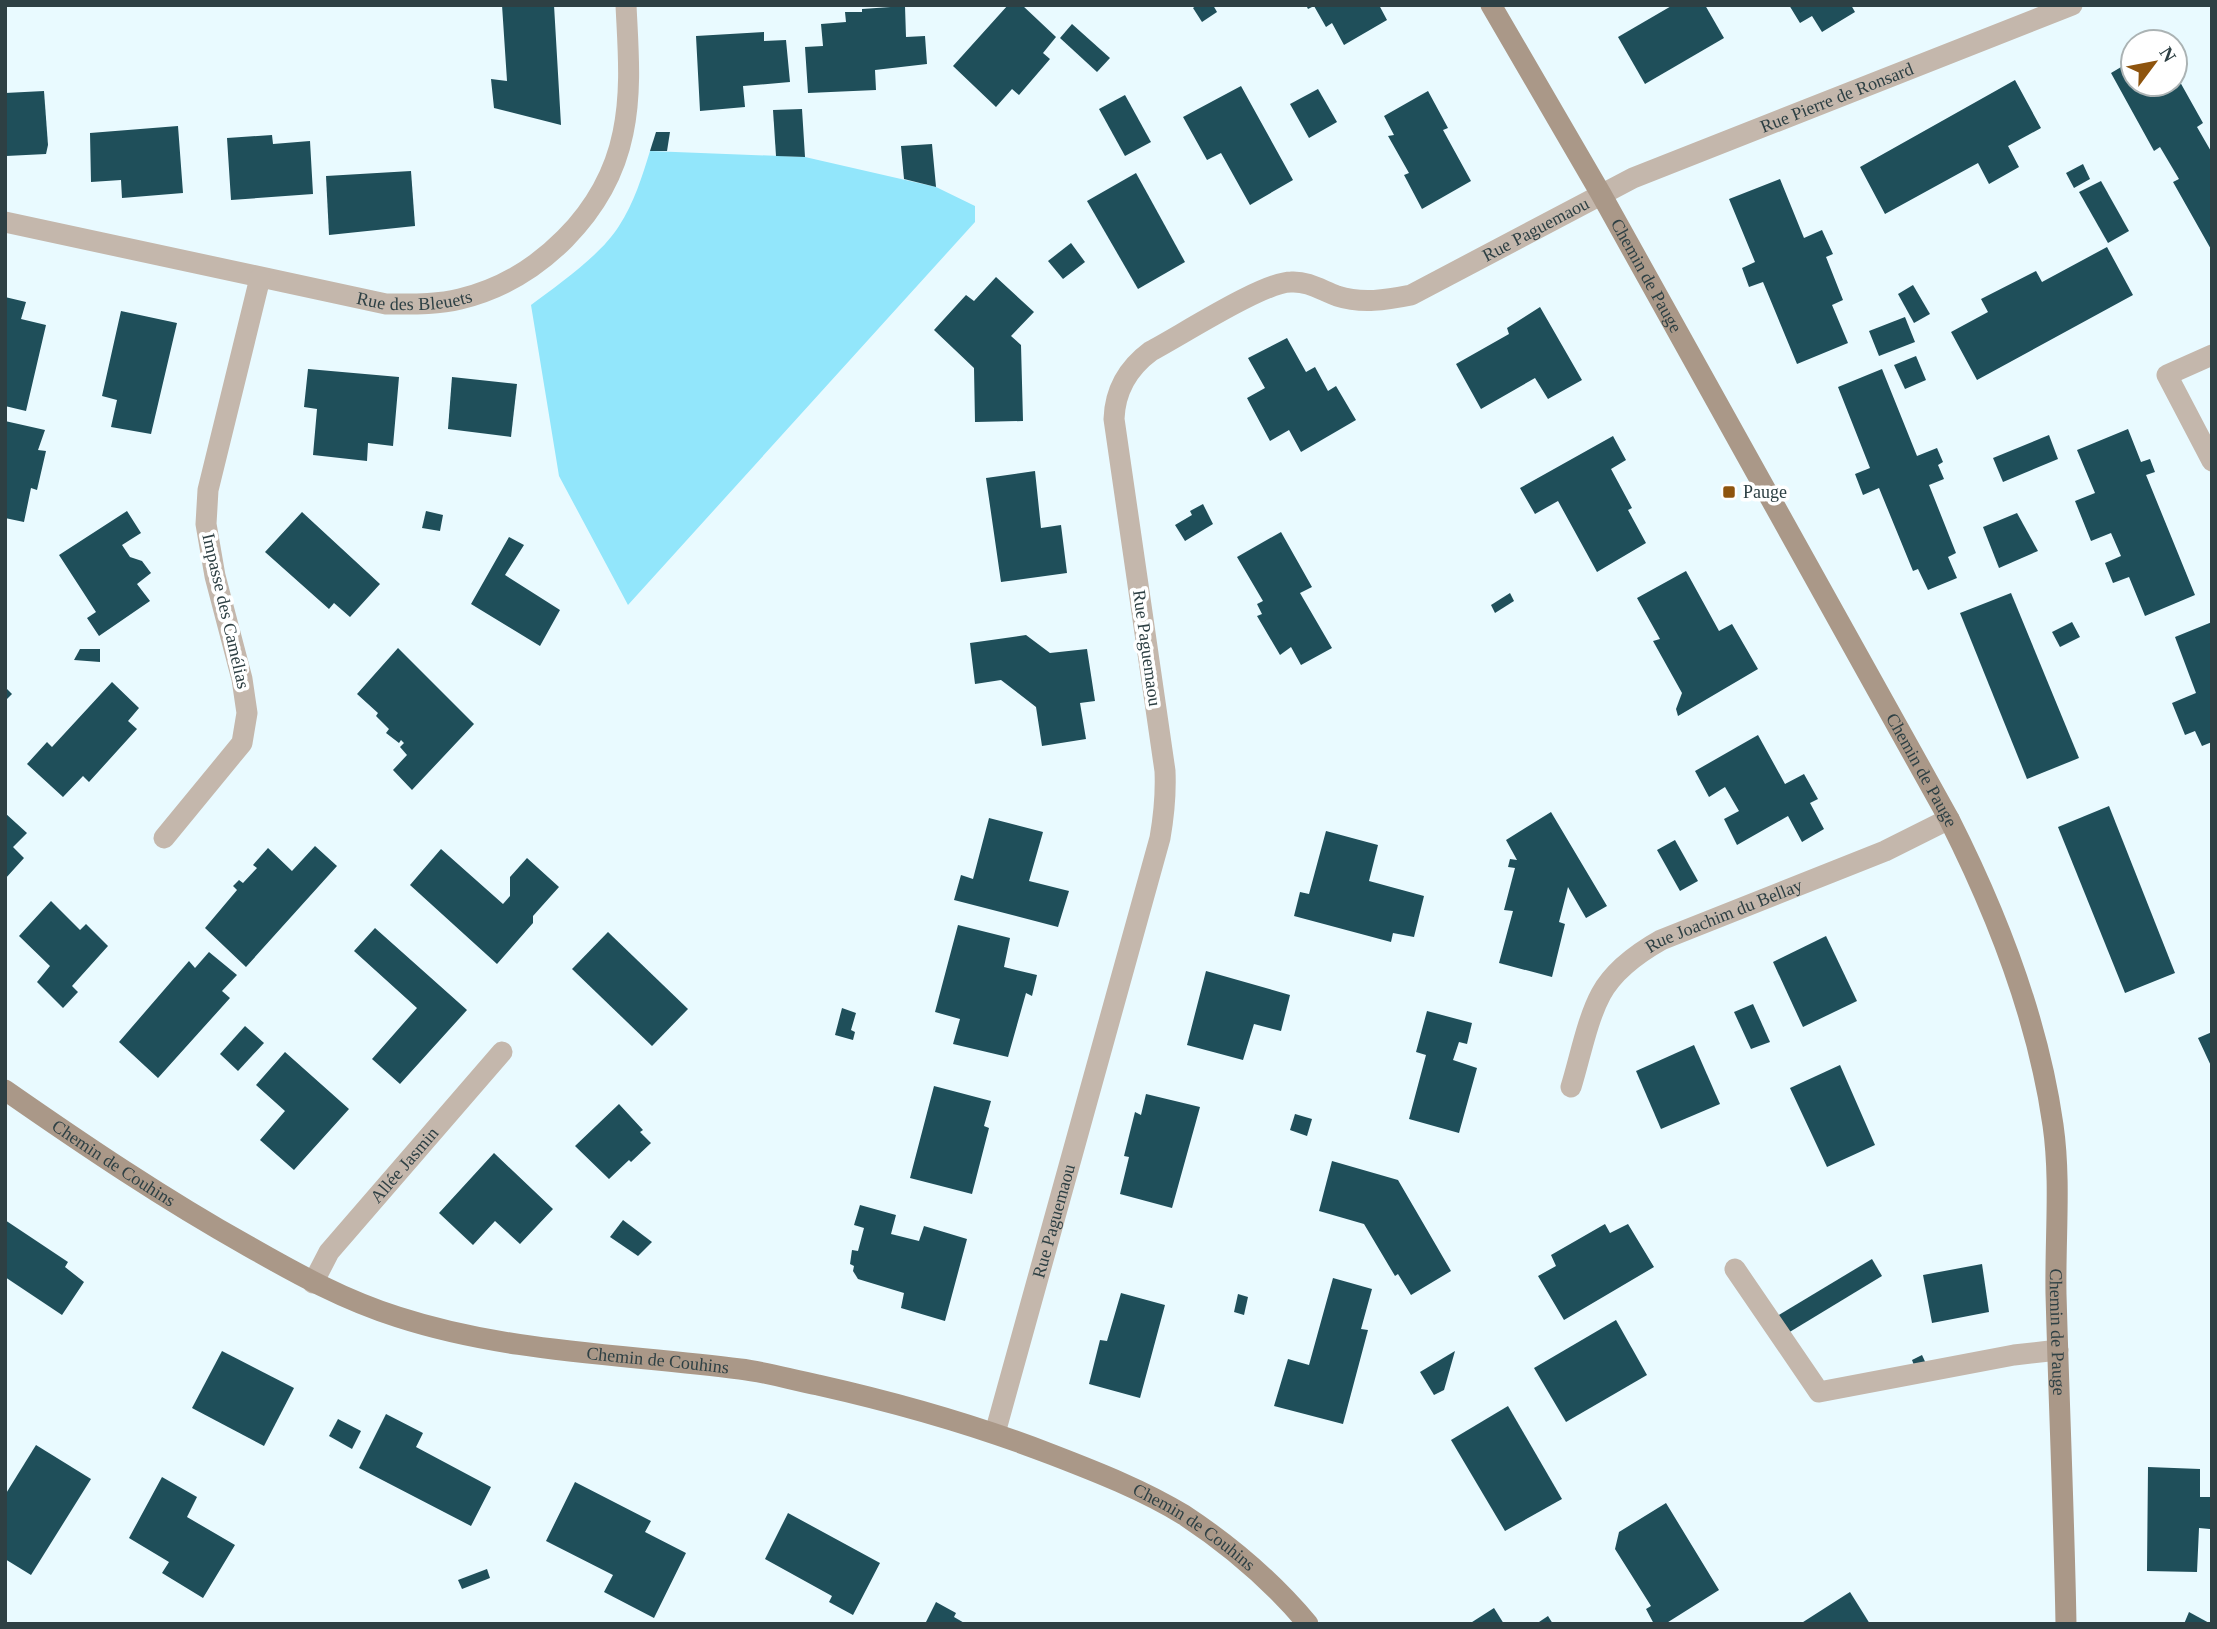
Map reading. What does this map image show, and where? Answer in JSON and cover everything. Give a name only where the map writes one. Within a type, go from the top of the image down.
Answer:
[{"type":"street","name":"Rue des Bleuets","points":[[5,222],[386,304],[427,304],[460,299],[496,288],[527,271],[558,245],[584,219],[606,182],[623,135],[630,85],[626,5]]},
{"type":"street","name":"Chemin de Pauge","points":[[1491,5],[1601,194],[1949,819],[1971,863],[2009,956],[2044,1075],[2053,1124],[2058,1181],[2058,1350],[2066,1624]]},
{"type":"street","name":"Rue Pierre de Ronsard","points":[[1601,194],[1646,173],[2072,5]]},
{"type":"street","name":"Rue Paguemaou","points":[[995,1433],[1153,864],[1164,814],[1164,771],[1114,419],[1115,404],[1127,374],[1136,362],[1151,351],[1278,284],[1305,282],[1338,296],[1362,301],[1411,295],[1601,194]]},
{"type":"street","name":"Impasse des Camélias","points":[[164,838],[242,743],[246,723],[242,679],[215,576],[206,524],[208,490],[260,278]]},
{"type":"street","points":[[2212,355],[2167,375],[2212,461]]},
{"type":"street","name":"Rue Joachim du Bellay","points":[[1571,1087],[1601,994],[1615,976],[1645,949],[1661,940],[1885,851],[1949,819]]},
{"type":"street","name":"Allée Jasmin","points":[[313,1283],[329,1252],[502,1052]]},
{"type":"street","name":"Chemin de Couhins","points":[[5,1090],[194,1215],[313,1283],[356,1302],[400,1318],[469,1337],[526,1347],[743,1369],[868,1396],[995,1433],[1139,1491],[1181,1513],[1252,1564],[1285,1596],[1308,1624]]},
{"type":"street","points":[[1735,1269],[1819,1392],[2058,1350]]},
{"type":"shaded area","points":[[650,151],[805,157],[936,187],[975,206],[975,222],[628,605],[559,476],[531,305],[579,268],[611,237],[633,199]]},
{"type":"building","points":[[502,5],[554,5],[561,125],[494,108],[491,79],[507,81]]},
{"type":"building","points":[[1008,5],[1022,5],[1056,37],[1043,53],[1050,59],[1019,95],[1012,89],[996,107],[953,66]]},
{"type":"building","points":[[1197,5],[1213,5],[1217,12],[1202,22],[1193,8]]},
{"type":"building","points":[[1306,5],[1379,5],[1387,20],[1344,45],[1332,23],[1326,27],[1314,6],[1308,9]]},
{"type":"building","points":[[1673,5],[1705,5],[1724,38],[1645,84],[1618,37]]},
{"type":"building","points":[[1789,5],[1851,5],[1855,12],[1822,32],[1812,16],[1800,23]]},
{"type":"building","points":[[905,6],[906,37],[925,36],[927,64],[875,70],[876,90],[808,93],[805,47],[823,46],[821,24],[846,22],[845,12]]},
{"type":"building","points":[[1072,24],[1110,58],[1097,72],[1060,38]]},
{"type":"building","points":[[764,32],[764,41],[786,40],[790,82],[743,86],[745,107],[700,111],[696,36]]},
{"type":"building","points":[[2119,68],[2119,88],[2111,73]]},
{"type":"building","points":[[2015,80],[2041,128],[2008,146],[2019,167],[1989,184],[1978,163],[1885,214],[1860,167]]},
{"type":"building","points":[[1241,86],[1293,180],[1250,205],[1221,153],[1207,160],[1183,117]]},
{"type":"building","points":[[1318,89],[1337,122],[1309,138],[1290,104]]},
{"type":"building","points":[[44,91],[48,145],[46,154],[6,156],[5,93]]},
{"type":"building","points":[[1428,91],[1448,128],[1443,130],[1471,181],[1422,209],[1404,175],[1409,173],[1388,136],[1394,135],[1384,116]]},
{"type":"building","points":[[1125,95],[1151,142],[1125,156],[1099,109]]},
{"type":"building","points":[[2125,98],[2189,98],[2203,123],[2197,127],[2212,153],[2212,251],[2173,182],[2179,179],[2160,147],[2154,151]]},
{"type":"building","points":[[802,109],[805,157],[776,156],[773,110]]},
{"type":"building","points":[[178,126],[183,193],[122,198],[121,180],[91,182],[90,133]]},
{"type":"building","points":[[656,132],[670,132],[667,151],[650,151]]},
{"type":"building","points":[[272,135],[273,144],[310,141],[313,194],[231,200],[227,138]]},
{"type":"building","points":[[932,144],[936,187],[904,179],[901,146]]},
{"type":"building","points":[[2083,164],[2090,179],[2074,188],[2066,173]]},
{"type":"building","points":[[411,171],[415,226],[329,235],[326,176]]},
{"type":"building","points":[[1136,173],[1185,262],[1138,289],[1087,201]]},
{"type":"building","points":[[1780,179],[1804,238],[1822,230],[1833,254],[1826,257],[1843,300],[1832,305],[1848,343],[1797,364],[1763,282],[1749,287],[1742,268],[1755,262],[1729,199]]},
{"type":"building","points":[[2101,181],[2129,231],[2108,243],[2079,192]]},
{"type":"building","points":[[1071,243],[1085,262],[1063,279],[1048,261]]},
{"type":"building","points":[[2107,247],[2133,295],[1977,380],[1951,332],[1988,312],[1981,299],[2036,271],[2042,282]]},
{"type":"building","points":[[996,277],[1034,312],[1011,336],[1021,345],[1023,421],[975,422],[974,368],[934,330],[966,295],[974,301]]},
{"type":"building","points":[[1913,285],[1930,314],[1914,323],[1898,294]]},
{"type":"building","points":[[5,297],[26,302],[21,319],[46,325],[26,411],[5,406]]},
{"type":"building","points":[[1540,307],[1582,380],[1548,399],[1535,378],[1481,409],[1456,364],[1509,334],[1507,328]]},
{"type":"building","points":[[121,311],[177,323],[151,434],[111,427],[117,400],[102,396]]},
{"type":"building","points":[[1905,317],[1915,342],[1879,356],[1869,331]]},
{"type":"building","points":[[1287,338],[1306,372],[1315,367],[1328,391],[1336,386],[1356,420],[1301,452],[1289,430],[1270,441],[1247,398],[1265,388],[1248,358]]},
{"type":"building","points":[[1916,356],[1926,380],[1905,389],[1894,365]]},
{"type":"building","points":[[308,369],[399,377],[393,446],[368,443],[367,461],[313,455],[317,409],[304,407]]},
{"type":"building","points":[[1882,369],[1917,456],[1937,448],[1943,462],[1938,465],[1944,479],[1929,485],[1956,553],[1948,557],[1957,578],[1928,590],[1918,569],[1913,571],[1879,488],[1863,495],[1855,474],[1870,468],[1838,387]]},
{"type":"building","points":[[452,377],[517,384],[511,437],[448,429]]},
{"type":"building","points":[[5,421],[45,430],[38,450],[46,451],[37,490],[31,488],[24,522],[5,518]]},
{"type":"building","points":[[2128,429],[2141,462],[2150,459],[2155,472],[2146,475],[2195,595],[2145,616],[2129,577],[2113,583],[2105,563],[2121,556],[2111,533],[2091,541],[2075,501],[2095,493],[2077,450]]},
{"type":"building","points":[[2049,435],[2058,459],[2003,482],[1993,458]]},
{"type":"building","points":[[1613,436],[1626,460],[1611,469],[1632,508],[1628,510],[1646,543],[1597,572],[1558,501],[1535,514],[1520,488]]},
{"type":"building","points":[[1035,471],[1041,528],[1061,525],[1067,573],[1001,582],[986,478]]},
{"type":"building","points":[[1203,504],[1213,524],[1185,541],[1175,525],[1192,515],[1190,511]]},
{"type":"building","points":[[127,511],[141,533],[122,545],[130,557],[142,561],[151,573],[137,584],[150,601],[99,636],[87,618],[96,612],[59,555]]},
{"type":"building","points":[[426,511],[443,515],[440,531],[422,528]]},
{"type":"building","points":[[302,512],[380,584],[350,617],[334,603],[329,609],[265,552]]},
{"type":"building","points":[[2017,513],[2038,551],[1999,568],[1983,527]]},
{"type":"building","points":[[1281,532],[1312,587],[1300,593],[1332,648],[1301,665],[1291,647],[1280,655],[1257,616],[1262,614],[1257,604],[1263,601],[1237,557]]},
{"type":"building","points":[[509,537],[524,545],[505,575],[560,610],[540,646],[471,604]]},
{"type":"building","points":[[1686,571],[1719,631],[1732,624],[1758,669],[1678,716],[1676,709],[1682,693],[1653,641],[1660,639],[1637,598]]},
{"type":"building","points":[[1510,593],[1514,601],[1495,613],[1491,605]]},
{"type":"building","points":[[2011,593],[2079,758],[2027,779],[1960,613]]},
{"type":"building","points":[[2072,622],[2080,637],[2060,647],[2052,632]]},
{"type":"building","points":[[2212,622],[2212,742],[2202,746],[2195,731],[2185,735],[2172,703],[2196,693],[2175,637]]},
{"type":"building","points":[[1026,635],[1050,653],[1087,649],[1095,701],[1080,703],[1086,739],[1042,746],[1036,707],[1001,680],[975,684],[970,643]]},
{"type":"building","points":[[398,648],[474,724],[412,790],[393,770],[407,755],[400,747],[404,743],[401,740],[399,743],[386,733],[389,729],[376,716],[378,713],[357,694]]},
{"type":"building","points":[[80,649],[100,649],[100,662],[74,660]]},
{"type":"building","points":[[112,682],[139,708],[128,721],[137,729],[89,782],[83,776],[63,797],[27,764],[47,742],[52,747]]},
{"type":"building","points":[[5,687],[12,694],[5,701]]},
{"type":"building","points":[[1758,735],[1785,784],[1804,774],[1818,799],[1810,803],[1824,829],[1802,842],[1788,816],[1737,845],[1724,819],[1739,811],[1725,787],[1709,797],[1695,771]]},
{"type":"building","points":[[2109,806],[2175,973],[2125,993],[2058,827]]},
{"type":"building","points":[[1551,812],[1607,906],[1586,918],[1568,887],[1559,922],[1565,924],[1552,977],[1499,963],[1513,911],[1504,910],[1515,868],[1508,867],[1510,859],[1517,860],[1506,840]]},
{"type":"building","points":[[5,813],[27,833],[13,847],[24,858],[5,879]]},
{"type":"building","points":[[989,818],[1043,832],[1029,881],[1069,891],[1058,927],[954,900],[961,875],[973,879]]},
{"type":"building","points":[[1326,831],[1378,845],[1369,881],[1424,896],[1414,937],[1393,933],[1391,942],[1294,916],[1300,892],[1309,894]]},
{"type":"building","points":[[1675,840],[1698,881],[1680,891],[1657,850]]},
{"type":"building","points":[[315,846],[337,866],[246,967],[205,928],[237,890],[233,886],[239,880],[243,883],[257,868],[253,865],[268,848],[292,871]]},
{"type":"building","points":[[441,849],[503,904],[510,896],[510,877],[527,858],[559,887],[533,916],[533,923],[497,964],[410,885]]},
{"type":"building","points":[[51,901],[80,930],[86,924],[108,946],[72,986],[78,992],[63,1008],[37,982],[50,966],[19,936]]},
{"type":"building","points":[[958,925],[1010,938],[1004,967],[1037,975],[1032,996],[1026,993],[1008,1057],[953,1044],[960,1019],[935,1012]]},
{"type":"building","points":[[375,928],[467,1010],[400,1084],[372,1059],[417,1008],[354,951]]},
{"type":"building","points":[[608,932],[688,1009],[652,1046],[572,969]]},
{"type":"building","points":[[1826,936],[1857,1001],[1803,1027],[1773,962]]},
{"type":"building","points":[[209,952],[237,975],[222,991],[230,998],[158,1078],[119,1042],[189,961],[195,968]]},
{"type":"building","points":[[1206,971],[1290,995],[1281,1031],[1254,1024],[1243,1060],[1187,1045]]},
{"type":"building","points":[[1753,1004],[1770,1042],[1751,1049],[1734,1012]]},
{"type":"building","points":[[842,1008],[856,1013],[851,1030],[855,1032],[853,1040],[835,1035]]},
{"type":"building","points":[[1427,1011],[1472,1023],[1467,1044],[1459,1042],[1453,1060],[1477,1068],[1459,1133],[1409,1119],[1426,1055],[1416,1052]]},
{"type":"building","points":[[245,1026],[264,1043],[238,1071],[220,1054]]},
{"type":"building","points":[[2212,1032],[2212,1068],[2198,1038]]},
{"type":"building","points":[[1694,1045],[1720,1104],[1661,1129],[1636,1071]]},
{"type":"building","points":[[285,1052],[349,1109],[294,1170],[260,1140],[285,1111],[256,1085]]},
{"type":"building","points":[[1840,1065],[1875,1145],[1827,1167],[1790,1088]]},
{"type":"building","points":[[934,1086],[991,1101],[984,1126],[989,1128],[972,1194],[910,1178]]},
{"type":"building","points":[[1146,1094],[1200,1107],[1172,1208],[1120,1194],[1129,1157],[1124,1156],[1135,1112],[1141,1115]]},
{"type":"building","points":[[619,1104],[651,1143],[609,1179],[575,1146]]},
{"type":"building","points":[[1295,1114],[1312,1119],[1307,1136],[1290,1130]]},
{"type":"building","points":[[494,1153],[553,1209],[520,1244],[495,1221],[473,1245],[439,1213]]},
{"type":"building","points":[[1332,1161],[1398,1180],[1451,1271],[1411,1295],[1398,1274],[1395,1276],[1364,1224],[1319,1211]]},
{"type":"building","points":[[860,1205],[896,1215],[891,1234],[919,1241],[924,1226],[967,1239],[945,1321],[901,1308],[904,1293],[858,1279],[853,1271],[854,1266],[850,1264],[852,1250],[858,1251],[864,1228],[854,1225]]},
{"type":"building","points":[[5,1220],[68,1262],[65,1267],[84,1282],[62,1315],[5,1277]]},
{"type":"building","points":[[623,1220],[652,1242],[638,1256],[610,1237]]},
{"type":"building","points":[[1605,1224],[1610,1233],[1628,1224],[1654,1267],[1564,1320],[1538,1276],[1556,1266],[1551,1255]]},
{"type":"building","points":[[1872,1259],[1882,1276],[1788,1333],[1777,1316]]},
{"type":"building","points":[[1982,1264],[1989,1312],[1932,1323],[1923,1275]]},
{"type":"building","points":[[1333,1278],[1372,1289],[1361,1329],[1368,1330],[1343,1424],[1274,1406],[1288,1359],[1309,1365]]},
{"type":"building","points":[[1121,1293],[1165,1305],[1140,1398],[1089,1384],[1100,1340],[1107,1341]]},
{"type":"building","points":[[1238,1294],[1248,1297],[1244,1315],[1234,1312]]},
{"type":"building","points":[[1616,1320],[1647,1375],[1566,1422],[1534,1368]]},
{"type":"building","points":[[222,1351],[294,1388],[264,1446],[192,1408]]},
{"type":"building","points":[[1455,1351],[1444,1390],[1434,1395],[1420,1372]]},
{"type":"building","points":[[1922,1355],[1928,1368],[1917,1373],[1912,1360]]},
{"type":"building","points":[[1508,1406],[1562,1499],[1505,1531],[1451,1440]]},
{"type":"building","points":[[386,1414],[423,1433],[416,1447],[491,1487],[471,1526],[359,1468]]},
{"type":"building","points":[[338,1419],[361,1431],[352,1449],[329,1436]]},
{"type":"building","points":[[36,1445],[91,1479],[31,1575],[5,1559],[5,1495]]},
{"type":"building","points":[[2148,1467],[2200,1469],[2200,1497],[2210,1497],[2210,1529],[2199,1528],[2197,1572],[2147,1571]]},
{"type":"building","points":[[162,1477],[197,1497],[187,1517],[235,1545],[203,1598],[162,1573],[169,1562],[129,1538]]},
{"type":"building","points":[[575,1482],[651,1521],[645,1532],[686,1553],[654,1618],[604,1592],[613,1575],[546,1541]]},
{"type":"building","points":[[1666,1503],[1719,1590],[1665,1624],[1654,1624],[1646,1609],[1651,1606],[1615,1549],[1619,1532]]},
{"type":"building","points":[[788,1513],[880,1563],[853,1615],[829,1602],[832,1596],[765,1559]]},
{"type":"building","points":[[487,1569],[490,1578],[462,1589],[458,1580]]},
{"type":"building","points":[[1850,1592],[1870,1624],[1800,1624]]},
{"type":"building","points":[[936,1602],[956,1613],[954,1617],[966,1624],[925,1624]]},
{"type":"building","points":[[1494,1608],[1504,1624],[1469,1624]]},
{"type":"building","points":[[2189,1612],[2211,1624],[2184,1624]]},
{"type":"building","points":[[1548,1616],[1553,1624],[1536,1624]]},
{"type":"place","name":"Pauge","points":[[1729,492]]}]
